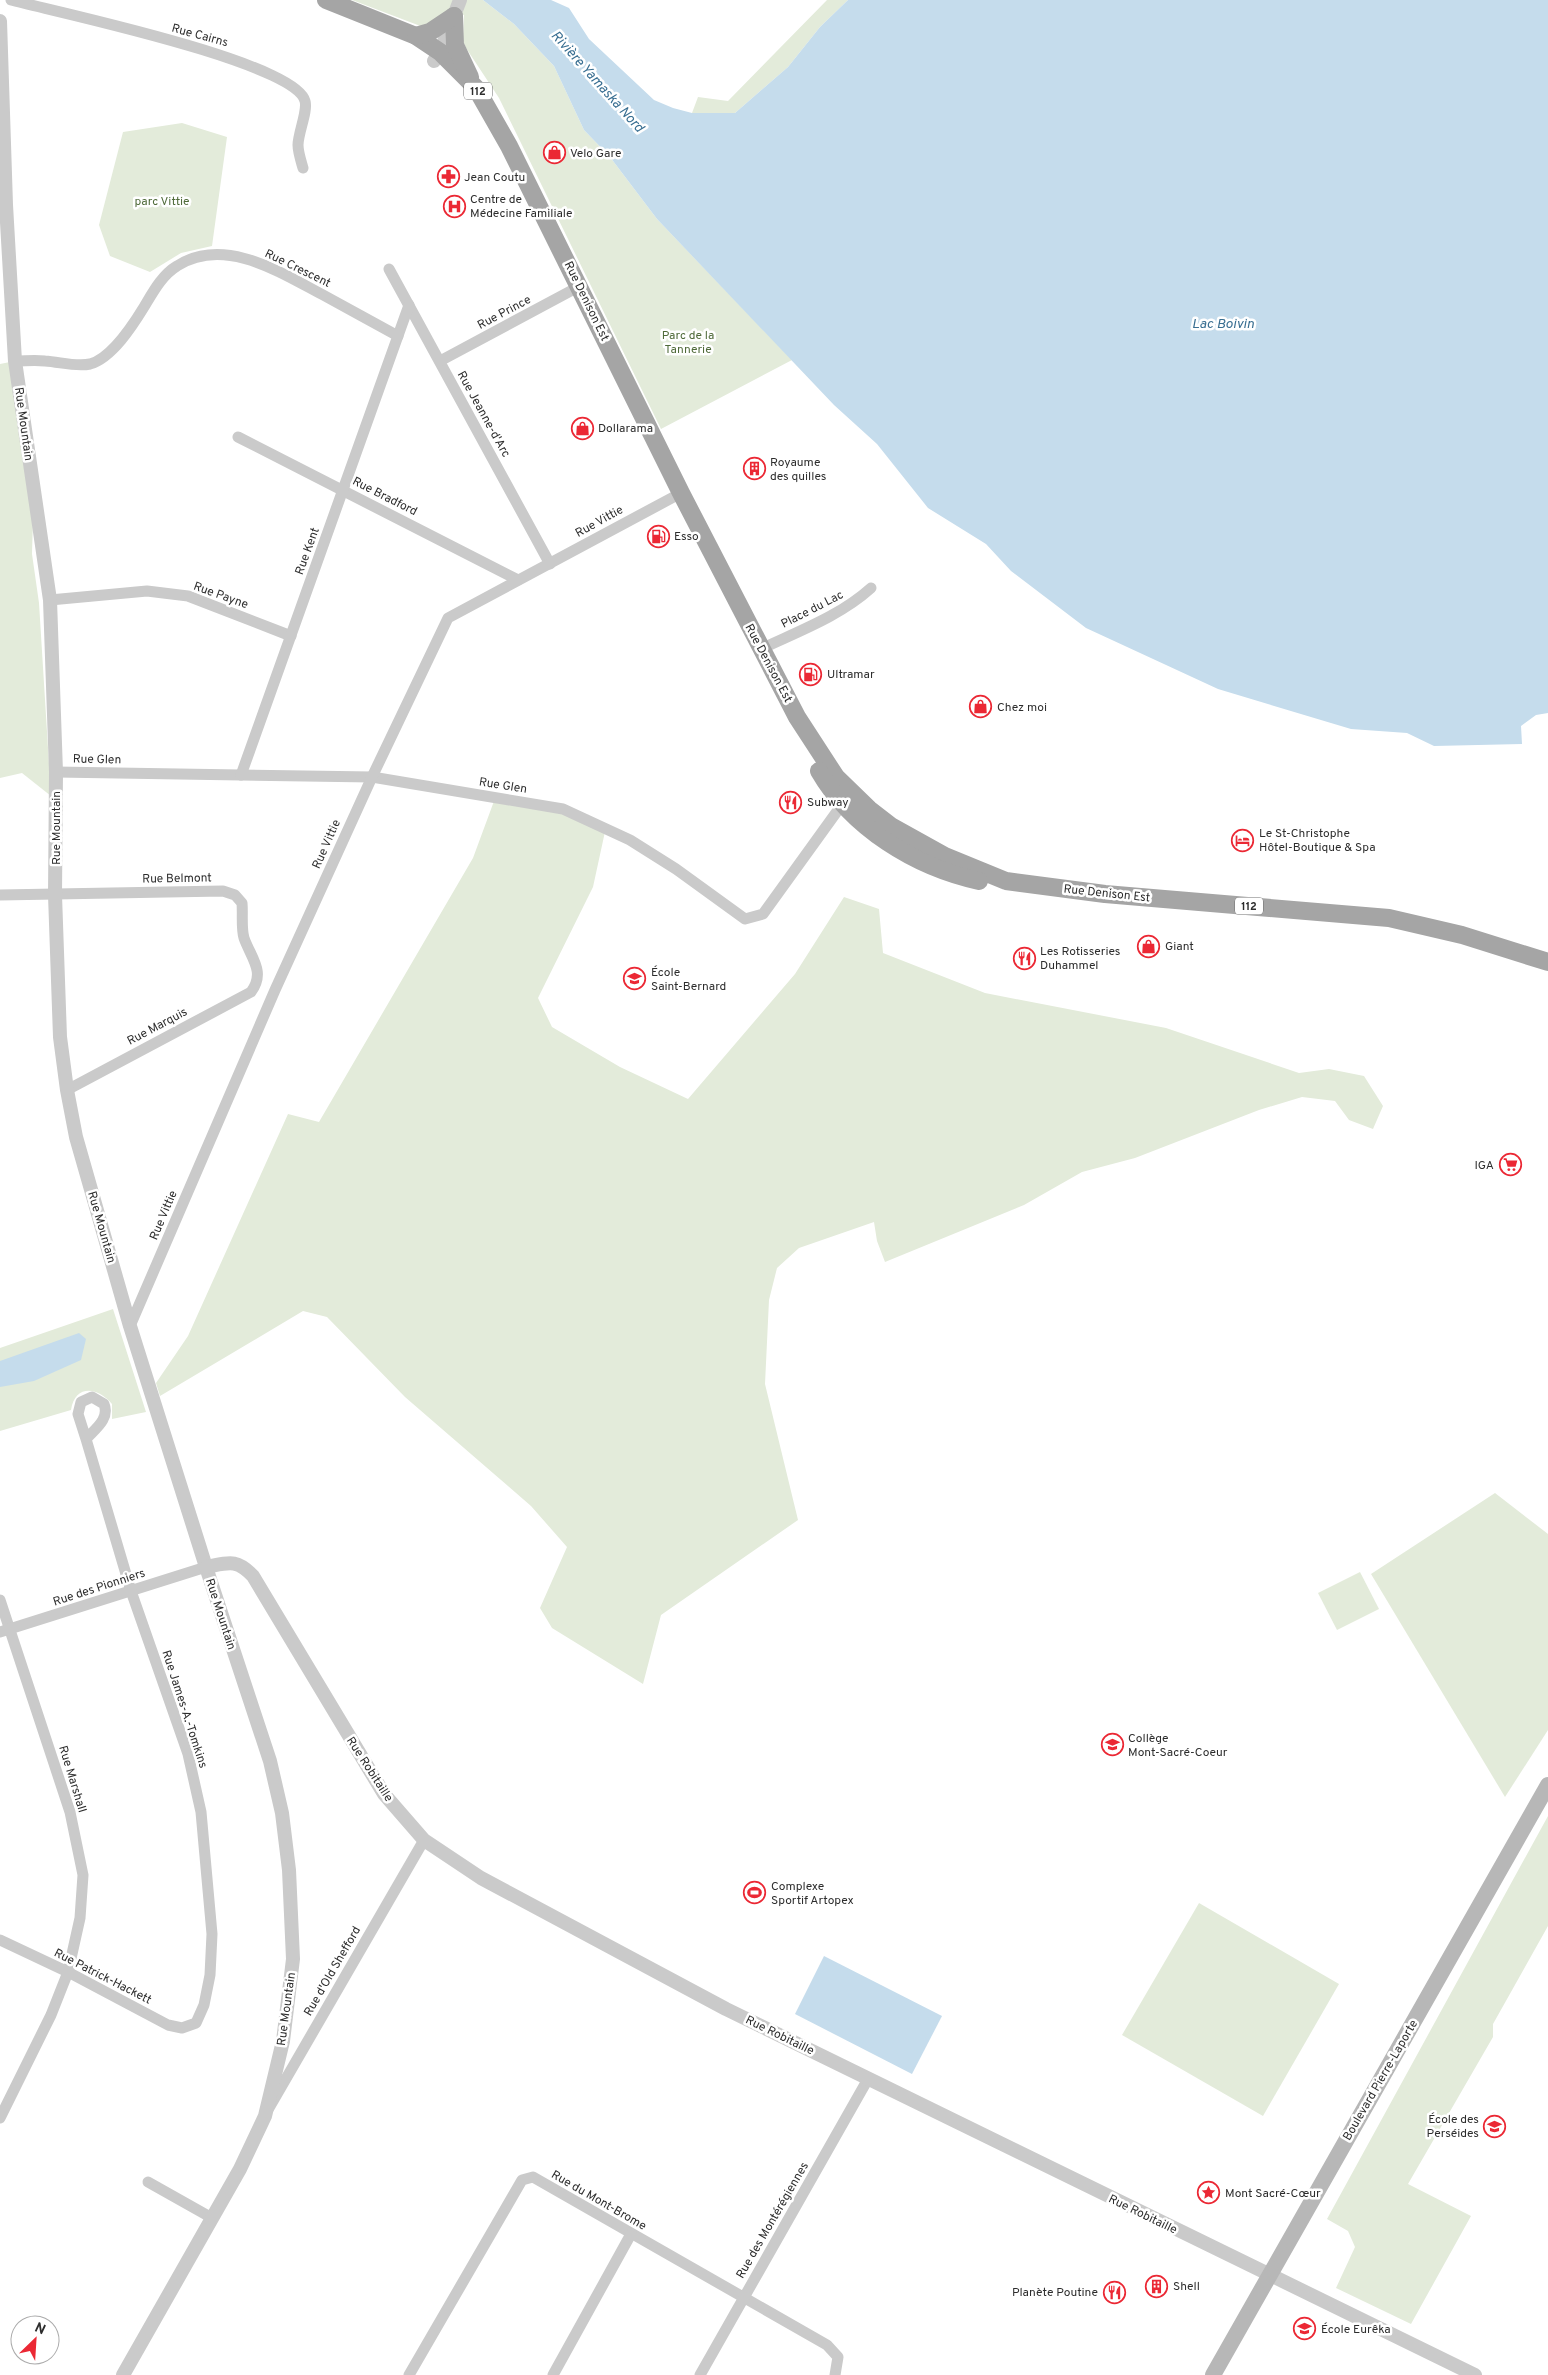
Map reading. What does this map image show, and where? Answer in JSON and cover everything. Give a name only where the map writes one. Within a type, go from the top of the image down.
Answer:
[{"type":"main road","name":"Rue Denison Est","points":[[326,0],[416,36],[476,88],[504,137],[580,286],[681,493],[797,717],[820,773],[847,798],[878,836],[913,857],[944,871],[976,880],[1006,881],[1105,894],[1389,918],[1462,935],[1548,962]]},
{"type":"main road","points":[[416,36],[430,32],[457,8]]},
{"type":"main road","points":[[457,8],[455,45],[476,88]]},
{"type":"main road","points":[[366,16],[437,56],[504,137]]},
{"type":"main road","name":"Rue Denison Est","points":[[1489,945],[1548,974]]},
{"type":"main road","name":"Boulevard Pierre-Laporte","points":[[1212,2375],[1548,1784]]},
{"type":"street","name":"Rue Cairns","points":[[11,0],[218,53],[256,67],[299,89],[306,102],[298,147],[303,168]]},
{"type":"street","points":[[437,56],[457,8]]},
{"type":"street","name":"Rue Mountain","points":[[0,21],[3,205],[15,361],[50,600],[56,772],[55,895],[60,1037],[67,1090],[76,1137],[130,1326],[270,1761],[282,1813],[289,1870],[292,1959],[283,2041],[265,2116],[240,2169],[123,2375]]},
{"type":"street","name":"Rue Crescent","points":[[15,361],[92,364],[104,356],[129,331],[161,280],[176,266],[194,257],[216,255],[246,258],[270,267],[398,336]]},
{"type":"street","points":[[389,269],[409,305],[398,336]]},
{"type":"street","name":"Rue Prince","points":[[440,361],[580,286]]},
{"type":"street","name":"Rue Jeanne-d'Arc","points":[[409,305],[550,564]]},
{"type":"street","name":"Rue Kent","points":[[241,775],[398,336]]},
{"type":"street","name":"Rue Bradford","points":[[238,436],[518,580]]},
{"type":"street","name":"Rue Vittie","points":[[130,1326],[275,990],[372,777],[448,618],[681,493]]},
{"type":"street","name":"Place du Lac","points":[[761,649],[839,612],[858,601],[872,588]]},
{"type":"street","name":"Rue Payne","points":[[50,600],[147,591],[188,596],[291,636]]},
{"type":"street","name":"Rue Glen","points":[[56,772],[372,777],[563,809],[630,840],[676,869],[745,919],[763,914],[847,798]]},
{"type":"street","name":"Rue Belmont","points":[[0,895],[223,891],[235,895],[242,903],[243,936],[258,970],[258,983]]},
{"type":"street","name":"Rue Marquis","points":[[67,1090],[251,992],[258,983]]},
{"type":"street","name":"Rue James-A.-Tomkins","points":[[86,1439],[132,1591],[188,1754],[201,1812],[212,1934],[210,1975],[204,2005],[196,2023]]},
{"type":"street","name":"Rue Robitaille","points":[[206,1567],[230,1562],[243,1566],[253,1576],[384,1794],[424,1840],[481,1878],[620,1954],[868,2079],[1475,2375]]},
{"type":"street","name":"Rue des Pionniers","points":[[5,1631],[206,1567]]},
{"type":"street","name":"Rue Marshall","points":[[0,1600],[5,1631],[70,1812],[83,1875],[80,1918],[68,1972],[51,2015],[0,2118]]},
{"type":"street","name":"Rue d'Old Shefford","points":[[265,2116],[424,1840]]},
{"type":"street","name":"Rue Patrick-Hackett","points":[[0,1940],[68,1972],[168,2025],[182,2028],[196,2023]]},
{"type":"street","name":"Rue des Montérégiennes","points":[[700,2375],[868,2079]]},
{"type":"street","name":"Rue du Mont-Brome","points":[[409,2375],[522,2180],[533,2177],[834,2351],[838,2357],[835,2375]]},
{"type":"street","points":[[148,2182],[212,2218]]},
{"type":"street","points":[[553,2375],[631,2234]]},
{"type":"green space","name":"Parc de la Tannerie","points":[[352,0],[483,0],[514,24],[554,66],[584,130],[610,157],[657,219],[792,360],[661,429],[499,98],[466,48],[463,41],[464,15],[453,12],[423,27]]},
{"type":"green space","points":[[827,0],[848,0],[820,27],[788,67],[735,113],[692,113],[698,97],[728,101]]},
{"type":"green space","name":"parc Vittie","points":[[182,123],[227,137],[212,246],[181,253],[150,272],[110,256],[99,225],[123,132]]},
{"type":"green space","points":[[15,361],[34,486],[32,554],[39,603],[51,796],[22,773],[0,778],[0,364]]},
{"type":"green space","points":[[497,793],[606,827],[593,887],[538,998],[552,1027],[620,1067],[688,1099],[795,974],[844,897],[879,909],[883,953],[985,993],[1166,1028],[1299,1073],[1329,1069],[1364,1076],[1383,1106],[1373,1129],[1349,1120],[1335,1101],[1302,1097],[1259,1110],[1135,1158],[1082,1172],[1024,1205],[885,1262],[877,1241],[874,1222],[799,1248],[777,1268],[769,1300],[765,1384],[798,1520],[661,1615],[643,1684],[552,1628],[540,1608],[567,1547],[531,1506],[405,1397],[327,1317],[303,1311],[160,1396],[156,1383],[188,1336],[288,1114],[319,1122],[473,858]]},
{"type":"green space","points":[[113,1309],[146,1412],[112,1419],[112,1404],[100,1394],[88,1391],[82,1392],[77,1396],[71,1410],[0,1431],[0,1348]]},
{"type":"green space","points":[[1495,1493],[1548,1534],[1548,1730],[1505,1797],[1371,1574]]},
{"type":"green space","points":[[1360,1572],[1379,1609],[1337,1630],[1318,1593]]},
{"type":"green space","points":[[1548,1816],[1548,1926],[1493,2024],[1493,2037],[1408,2184],[1471,2216],[1411,2324],[1336,2288],[1355,2247],[1348,2231],[1327,2219]]},
{"type":"green space","points":[[1199,1903],[1339,1984],[1263,2116],[1122,2035]]},
{"type":"water","name":"Lac Boivin","points":[[483,0],[551,0],[569,8],[589,39],[654,100],[692,113],[735,113],[788,67],[820,27],[848,0],[1548,0],[1548,713],[1536,715],[1521,726],[1522,744],[1434,746],[1407,733],[1351,729],[1218,689],[1086,628],[1011,571],[986,544],[928,508],[877,444],[834,405],[657,219],[610,157],[584,130],[554,66],[514,24]]},
{"type":"water","points":[[79,1333],[86,1339],[81,1360],[34,1381],[0,1387],[0,1361]]},
{"type":"water","points":[[824,1956],[942,2016],[912,2074],[795,2014]]},
{"type":"place","name":"Velo Gare","points":[[554,153]]},
{"type":"place","name":"Jean Coutu","points":[[448,177]]},
{"type":"place","name":"Centre de Médecine Familiale","points":[[454,206]]},
{"type":"place","name":"Dollarama","points":[[582,428]]},
{"type":"place","name":"Royaume des quilles","points":[[754,469]]},
{"type":"place","name":"Esso","points":[[658,536]]},
{"type":"place","name":"Ultramar","points":[[811,674]]},
{"type":"place","name":"Chez moi","points":[[981,707]]},
{"type":"place","name":"Subway","points":[[791,802]]},
{"type":"place","name":"Le St-Christophe Hôtel-Boutique & Spa","points":[[1243,840]]},
{"type":"place","name":"Giant","points":[[1149,946]]},
{"type":"place","name":"Les Rotisseries Duhammel","points":[[1024,958]]},
{"type":"place","name":"École Saint-Bernard","points":[[635,979]]},
{"type":"place","name":"IGA","points":[[1510,1165]]},
{"type":"place","name":"Collège Mont-Sacré-Coeur","points":[[1112,1745]]},
{"type":"place","name":"Complexe Sportif Artopex","points":[[755,1893]]},
{"type":"place","name":"École des Perséides","points":[[1495,2126]]},
{"type":"place","name":"Mont Sacré-Cœur","points":[[1209,2193]]},
{"type":"place","name":"Shell","points":[[1157,2286]]},
{"type":"place","name":"Planète Poutine","points":[[1114,2292]]},
{"type":"place","name":"École Eurêka","points":[[1305,2329]]},
{"type":"water label","name":"Rivière Yamaska Nord","points":[[598,81]]}]
